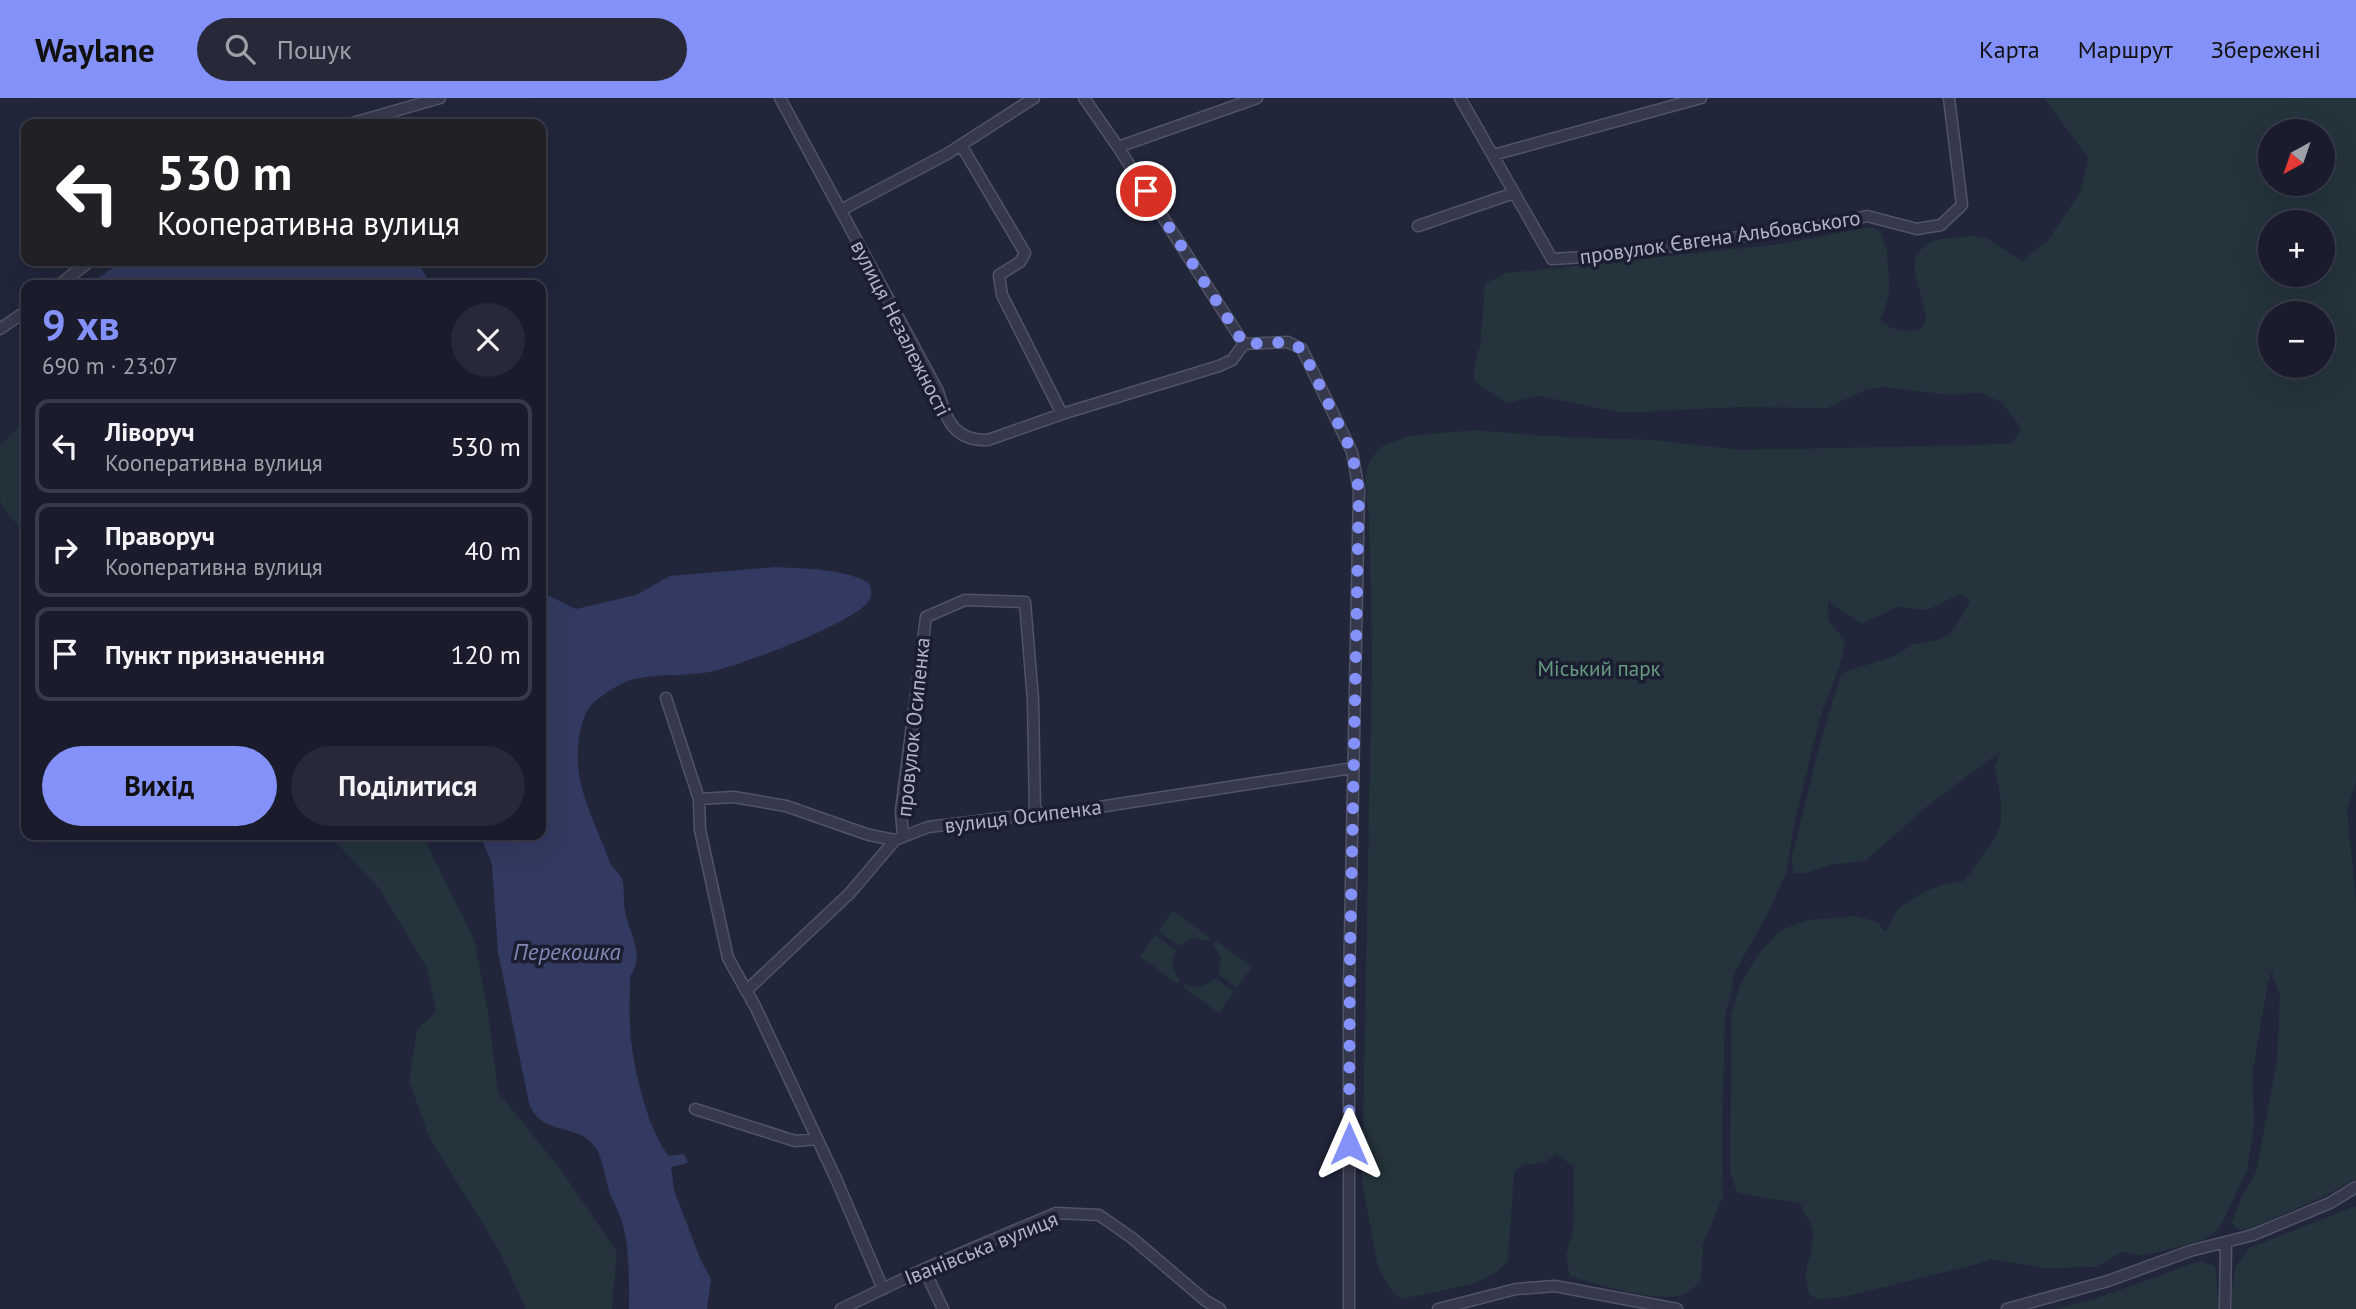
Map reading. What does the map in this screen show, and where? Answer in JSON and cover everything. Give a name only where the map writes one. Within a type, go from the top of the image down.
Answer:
[{"type":"street","points":[[366,119],[440,98]]},
{"type":"street","name":"вулиця Незалежності","points":[[780,98],[938,391],[950,424],[963,437],[988,440],[1062,414],[1219,366],[1232,360],[1244,344]]},
{"type":"street","points":[[841,211],[961,145],[1034,98]]},
{"type":"street","points":[[1084,98],[1244,344],[1288,342],[1302,349],[1352,452],[1359,491],[1349,986],[1349,1309]]},
{"type":"street","points":[[1118,147],[1257,98]]},
{"type":"street","points":[[1418,226],[1514,192],[1461,98]]},
{"type":"street","points":[[1493,155],[1701,98]]},
{"type":"street","name":"провулок Євгена Альбовського","points":[[1514,192],[1552,259],[1601,256],[1832,224],[1867,216],[1917,229],[1941,225],[1962,205],[1949,98]]},
{"type":"street","points":[[961,145],[1025,253],[1020,262],[999,275],[1002,295],[1062,414]]},
{"type":"street","points":[[65,280],[84,266]]},
{"type":"street","points":[[0,329],[21,314]]},
{"type":"street","name":"провулок Осипенка","points":[[899,839],[926,617],[965,600],[1025,602],[1033,700],[1035,814]]},
{"type":"street","points":[[666,698],[699,799],[700,830],[729,958],[817,1139],[883,1289]]},
{"type":"street","name":"вулиця Осипенка","points":[[899,839],[928,827],[1060,813],[1245,787],[1353,768]]},
{"type":"street","points":[[699,799],[734,797],[786,806],[869,835],[899,839]]},
{"type":"street","points":[[746,991],[850,893],[899,839]]},
{"type":"street","points":[[695,1109],[795,1141],[817,1139]]},
{"type":"street","points":[[2007,1309],[2108,1281],[2190,1251],[2266,1230],[2330,1203],[2356,1187]]},
{"type":"street","name":"Іванівська вулиця","points":[[841,1309],[924,1269],[1056,1213],[1099,1214],[1132,1238],[1206,1301],[1220,1309]]},
{"type":"street","points":[[2225,1309],[2226,1242]]},
{"type":"street","points":[[924,1269],[943,1309]]},
{"type":"street","points":[[1438,1309],[1516,1289],[1555,1286],[1678,1309]]},
{"type":"green space","name":"Міський парк","points":[[2044,98],[2356,98],[2356,781],[2347,810],[2356,902],[2356,1179],[2249,1230],[2237,1229],[2232,1223],[2241,1198],[2256,1172],[2277,1060],[2280,996],[2273,969],[2268,982],[2253,1070],[2254,1126],[2247,1171],[2219,1229],[2204,1240],[2140,1255],[2122,1252],[2096,1267],[2045,1268],[1991,1259],[1843,1297],[1820,1300],[1810,1295],[1806,1271],[1813,1231],[1800,1204],[1737,1192],[1730,1172],[1731,1016],[1741,982],[1757,956],[1779,931],[1808,920],[1857,916],[1877,922],[1885,932],[1897,911],[1913,899],[1939,886],[1964,881],[1995,838],[2001,822],[2001,801],[1995,768],[2000,752],[1930,804],[1865,861],[1834,864],[1805,873],[1793,873],[1792,857],[1817,754],[1841,673],[1895,656],[1913,644],[1947,636],[1970,602],[1962,593],[1927,610],[1897,607],[1862,624],[1828,601],[1829,621],[1845,640],[1842,659],[1820,718],[1795,819],[1786,874],[1765,919],[1736,970],[1725,1016],[1723,1196],[1703,1245],[1701,1281],[1684,1294],[1667,1297],[1624,1291],[1570,1276],[1566,1257],[1573,1230],[1574,1167],[1557,1154],[1542,1163],[1522,1165],[1514,1173],[1508,1261],[1496,1273],[1472,1284],[1401,1299],[1388,1286],[1378,1267],[1362,1182],[1372,656],[1369,520],[1365,476],[1370,460],[1381,447],[1409,436],[1475,430],[1653,440],[1740,450],[2011,444],[2022,429],[2001,402],[1981,393],[1951,395],[1884,387],[1867,389],[1827,408],[1739,407],[1622,413],[1539,396],[1507,403],[1474,381],[1485,284],[1507,273],[1782,244],[1870,227],[1881,232],[1887,252],[1890,292],[1881,320],[1894,329],[1919,330],[1925,323],[1926,315],[1914,268],[1916,255],[1926,244],[1939,239],[1970,236],[1986,238],[2022,261],[2048,240],[2081,191],[2088,158]]},
{"type":"green space","points":[[21,424],[21,530],[0,503],[0,446]]},
{"type":"green space","points":[[334,840],[424,840],[474,939],[488,1012],[498,1092],[561,1170],[617,1252],[612,1309],[526,1309],[499,1250],[429,1137],[409,1081],[417,1029],[436,1012],[427,968],[381,891]]},
{"type":"green space","points":[[1173,911],[1211,938],[1208,941],[1192,938],[1179,946],[1158,931]]},
{"type":"green space","points":[[1155,935],[1176,950],[1173,962],[1175,973],[1180,980],[1178,984],[1140,957]]},
{"type":"green space","points":[[1216,941],[1252,967],[1237,988],[1218,974],[1221,958],[1213,944]]},
{"type":"green space","points":[[1215,978],[1234,992],[1219,1013],[1183,987],[1185,984],[1201,986]]},
{"type":"green space","points":[[2356,1206],[2356,1309],[2232,1309],[2231,1294],[2236,1266],[2249,1248]]},
{"type":"green space","points":[[2200,1261],[2215,1266],[2220,1309],[2055,1309],[2097,1298]]},
{"type":"water","points":[[116,266],[420,266],[428,280],[95,280]]},
{"type":"water","name":"Перекошка","points":[[776,567],[824,570],[847,574],[869,583],[871,597],[862,608],[846,618],[800,640],[718,670],[634,679],[607,692],[586,712],[578,750],[581,783],[610,863],[622,879],[625,911],[637,952],[635,968],[630,976],[630,1013],[637,1075],[647,1112],[661,1144],[669,1156],[684,1154],[688,1163],[671,1167],[674,1190],[701,1261],[711,1279],[707,1309],[629,1309],[625,1233],[599,1154],[586,1138],[539,1119],[529,1103],[498,952],[492,864],[482,840],[546,840],[546,594],[576,609],[636,595],[670,576]]},
{"type":"route","points":[[1146,191],[1244,344],[1288,342],[1302,349],[1352,452],[1359,491],[1349,1144]]}]
